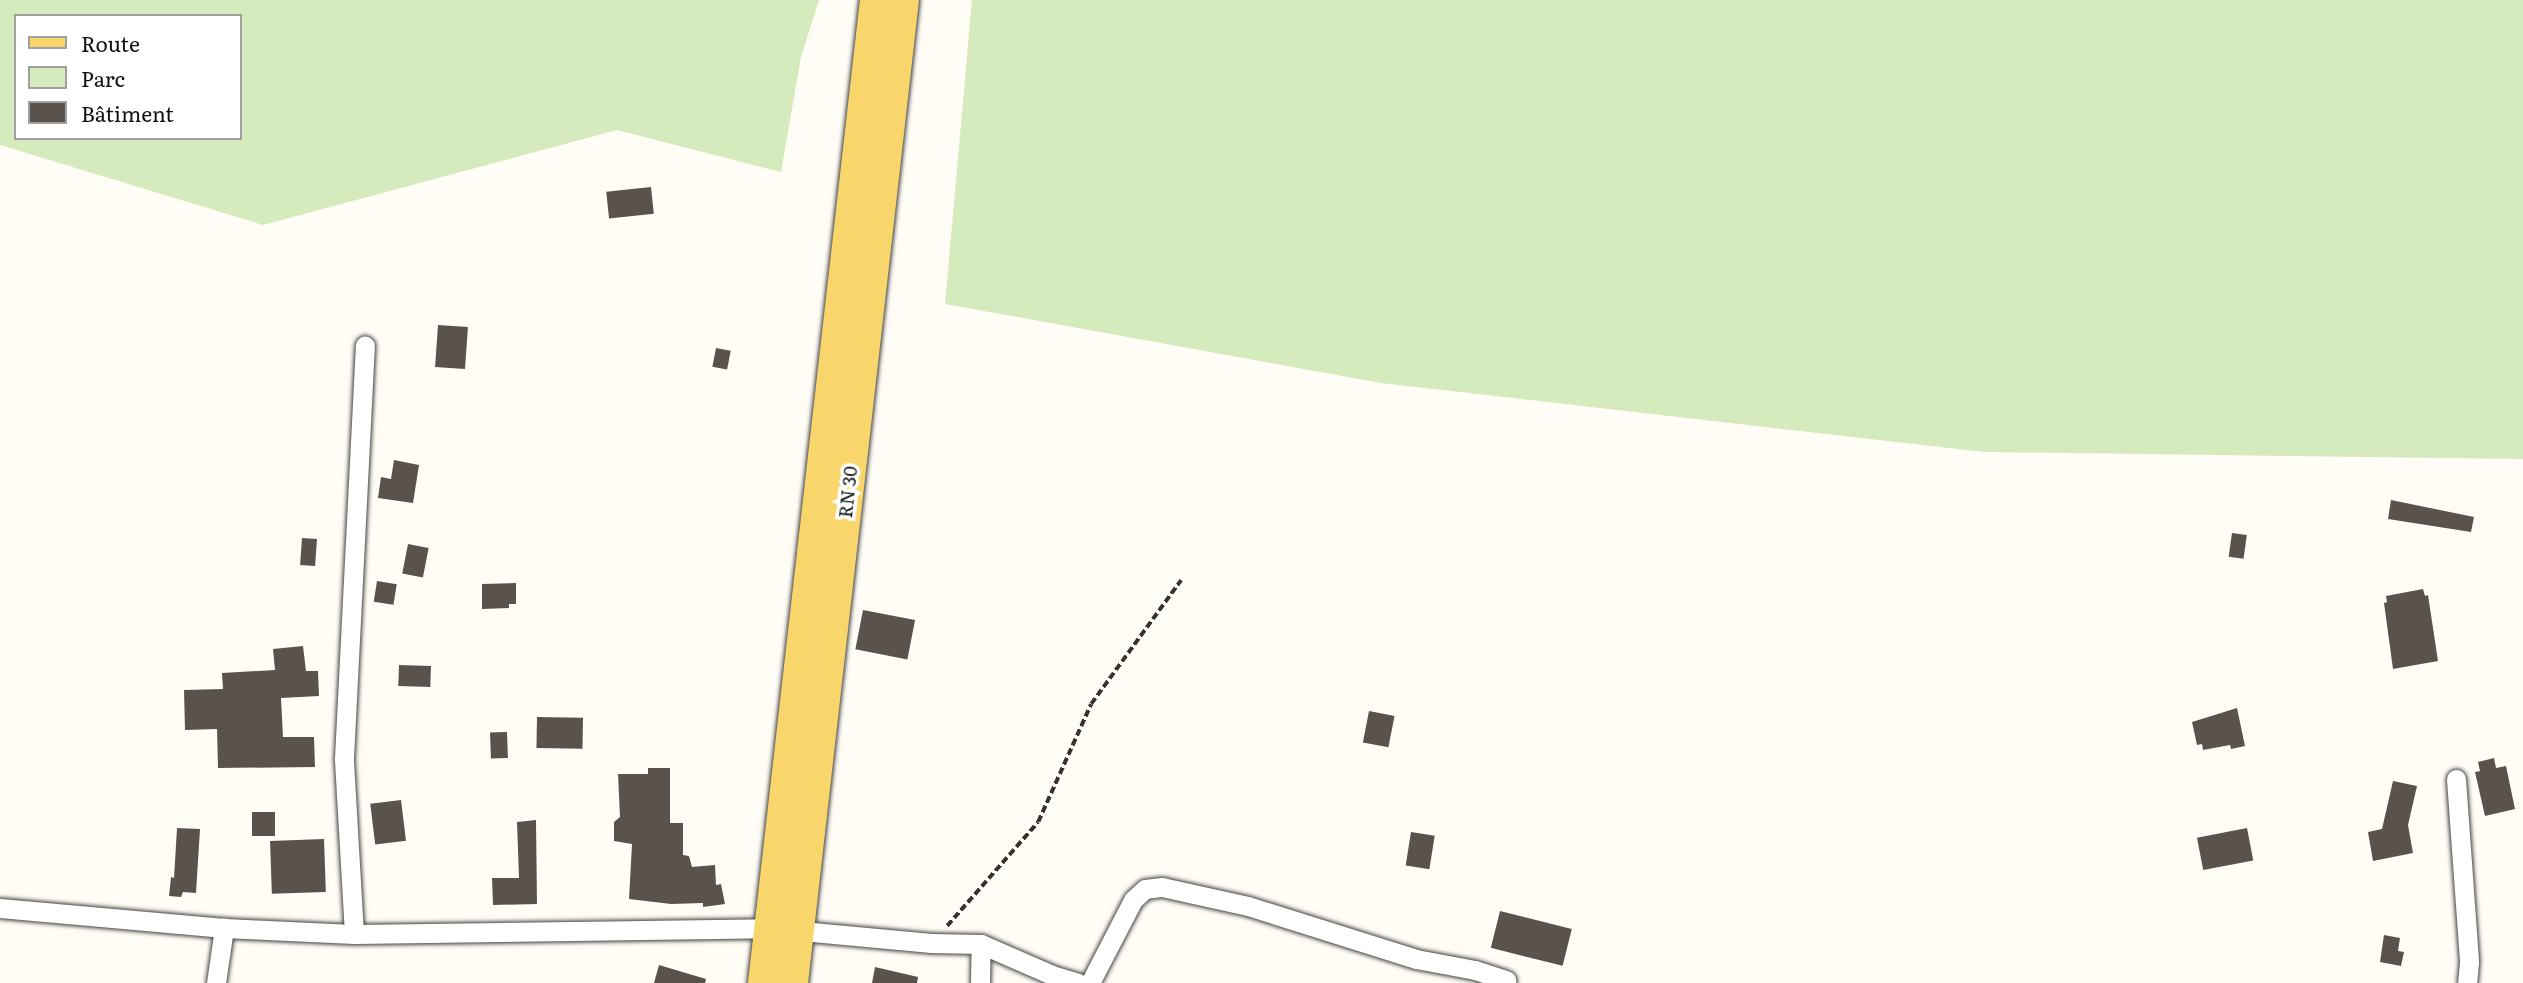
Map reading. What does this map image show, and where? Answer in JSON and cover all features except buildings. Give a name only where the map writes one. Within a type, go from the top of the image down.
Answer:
[{"type":"main road","name":"RN 30","points":[[792,983],[784,929],[876,0]]},
{"type":"main road","name":"RN 30","points":[[764,983],[784,929],[903,0]]},
{"type":"street","points":[[354,934],[344,758],[365,346]]},
{"type":"street","points":[[2456,779],[2469,962],[2467,983]]},
{"type":"street","points":[[1090,983],[1133,900],[1145,889],[1162,887],[1248,906],[1416,959],[1475,970],[1506,980]]},
{"type":"street","points":[[0,908],[225,928],[354,934],[784,929],[931,943],[981,944],[1052,975],[1078,983]]},
{"type":"street","points":[[216,983],[225,928]]},
{"type":"street","points":[[980,983],[981,944]]},
{"type":"path","points":[[931,943],[1038,822],[1091,704],[1181,580]]},
{"type":"green space","points":[[0,0],[819,0],[801,57],[781,172],[617,130],[263,225],[0,145]]},
{"type":"green space","points":[[972,0],[2523,0],[2523,459],[1984,452],[1381,383],[945,304]]}]
